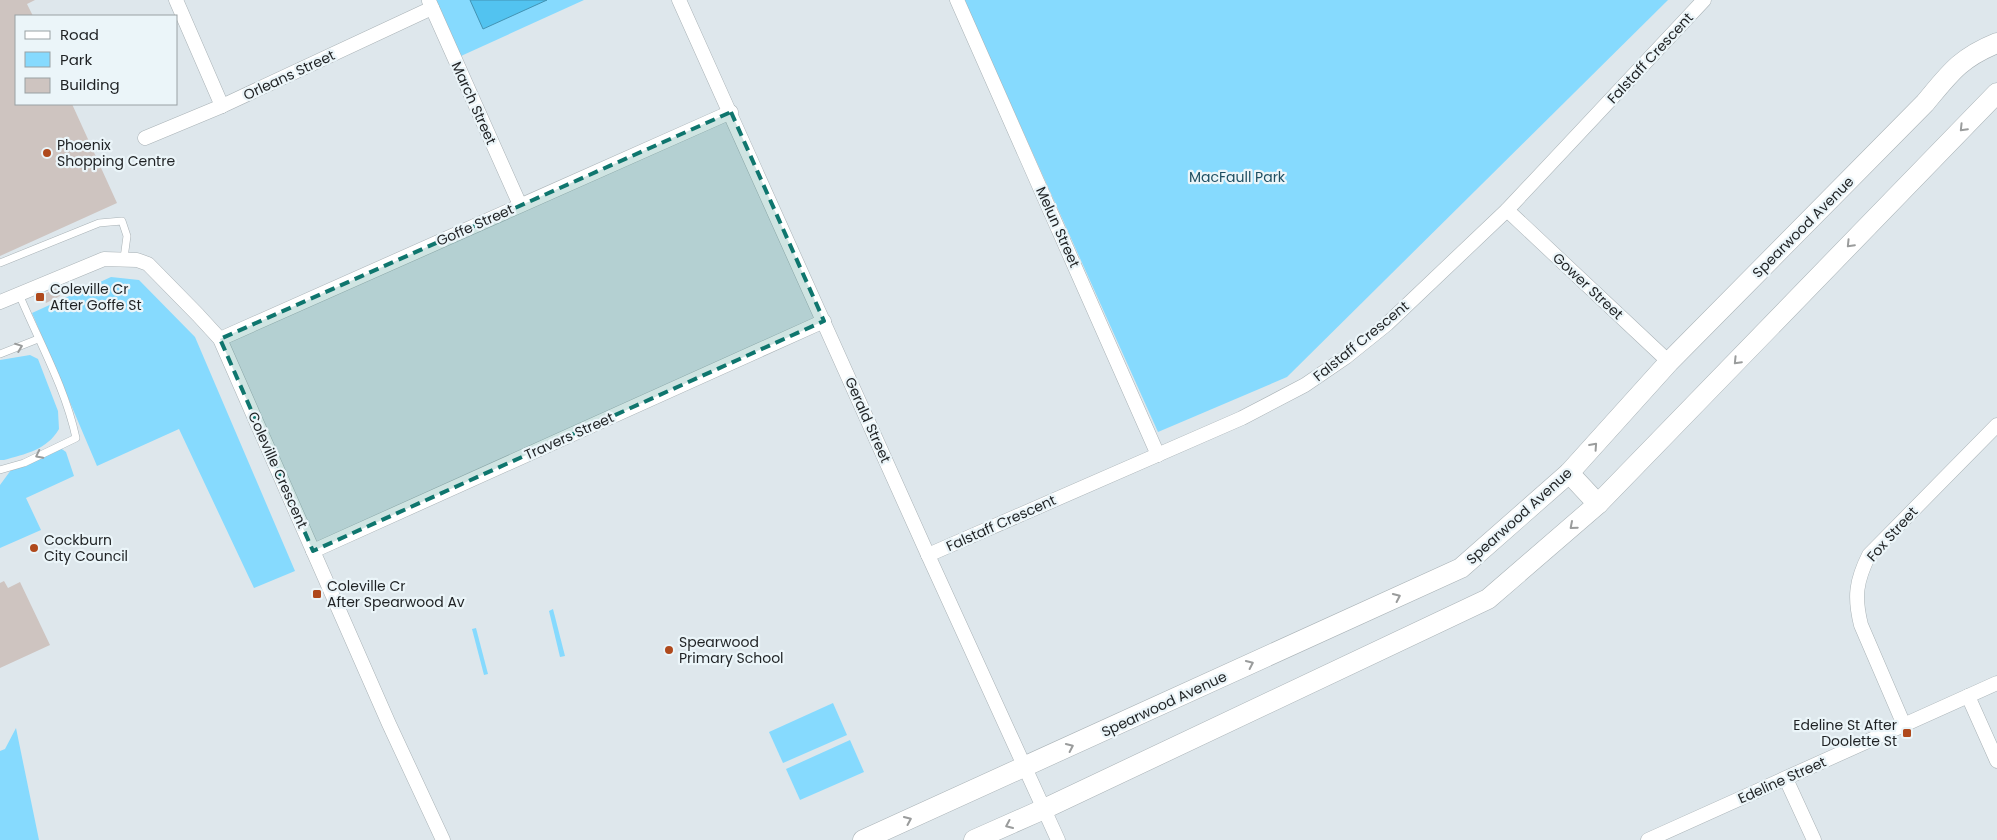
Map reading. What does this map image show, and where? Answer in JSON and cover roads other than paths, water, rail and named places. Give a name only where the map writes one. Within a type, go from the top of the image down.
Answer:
[{"type":"main road","name":"Spearwood Avenue","points":[[863,840],[1461,568],[1570,473],[1669,362],[1925,103],[1954,69],[1965,59],[1997,42]]},
{"type":"main road","points":[[974,840],[1044,809],[1488,599],[1598,504],[1997,93]]},
{"type":"main road","points":[[1570,473],[1598,504]]},
{"type":"street","points":[[176,0],[222,106]]},
{"type":"street","name":"Gerald Street","points":[[679,0],[1058,840]]},
{"type":"street","name":"Melun Street","points":[[957,0],[1158,455]]},
{"type":"street","name":"Falstaff Crescent","points":[[928,555],[1242,418],[1305,386],[1319,376],[1387,324],[1507,210],[1704,0]]},
{"type":"street","name":"Orleans Street","points":[[144,138],[222,106],[430,4]]},
{"type":"street","name":"March Street","points":[[430,4],[520,205]]},
{"type":"street","name":"Goffe Street","points":[[220,339],[731,112]]},
{"type":"street","name":"Gower Street","points":[[1507,210],[1669,362]]},
{"type":"street","name":"Coleville Crescent","points":[[0,302],[104,259],[124,258],[137,260],[148,264],[220,339],[389,724],[444,840]]},
{"type":"street","name":"Travers Street","points":[[313,550],[824,320]]},
{"type":"street","name":"Fox Street","points":[[1904,725],[1861,625],[1856,592],[1860,572],[1869,555],[1997,425]]},
{"type":"street","name":"Edeline Street","points":[[1648,840],[1997,683]]},
{"type":"street","points":[[1968,696],[1997,761]]},
{"type":"street","points":[[1786,778],[1814,840]]},
{"type":"lane","points":[[0,263],[99,223],[122,221],[127,236],[124,258]]},
{"type":"lane","points":[[0,470],[24,463],[76,438],[65,398],[19,294]]},
{"type":"lane","points":[[0,354],[38,339]]},
{"type":"place","name":"Phoenix Shopping Centre","points":[[47,153]]},
{"type":"place","name":"Coleville Cr After Goffe St","points":[[40,297]]},
{"type":"place","name":"Cockburn City Council","points":[[34,548]]},
{"type":"place","name":"Coleville Cr After Spearwood Av","points":[[317,594]]},
{"type":"place","name":"Spearwood Primary School","points":[[669,650]]},
{"type":"place","name":"Edeline St After Doolette St","points":[[1907,733]]},
{"type":"park label","name":"MacFaull Park","points":[[1237,177]]}]
